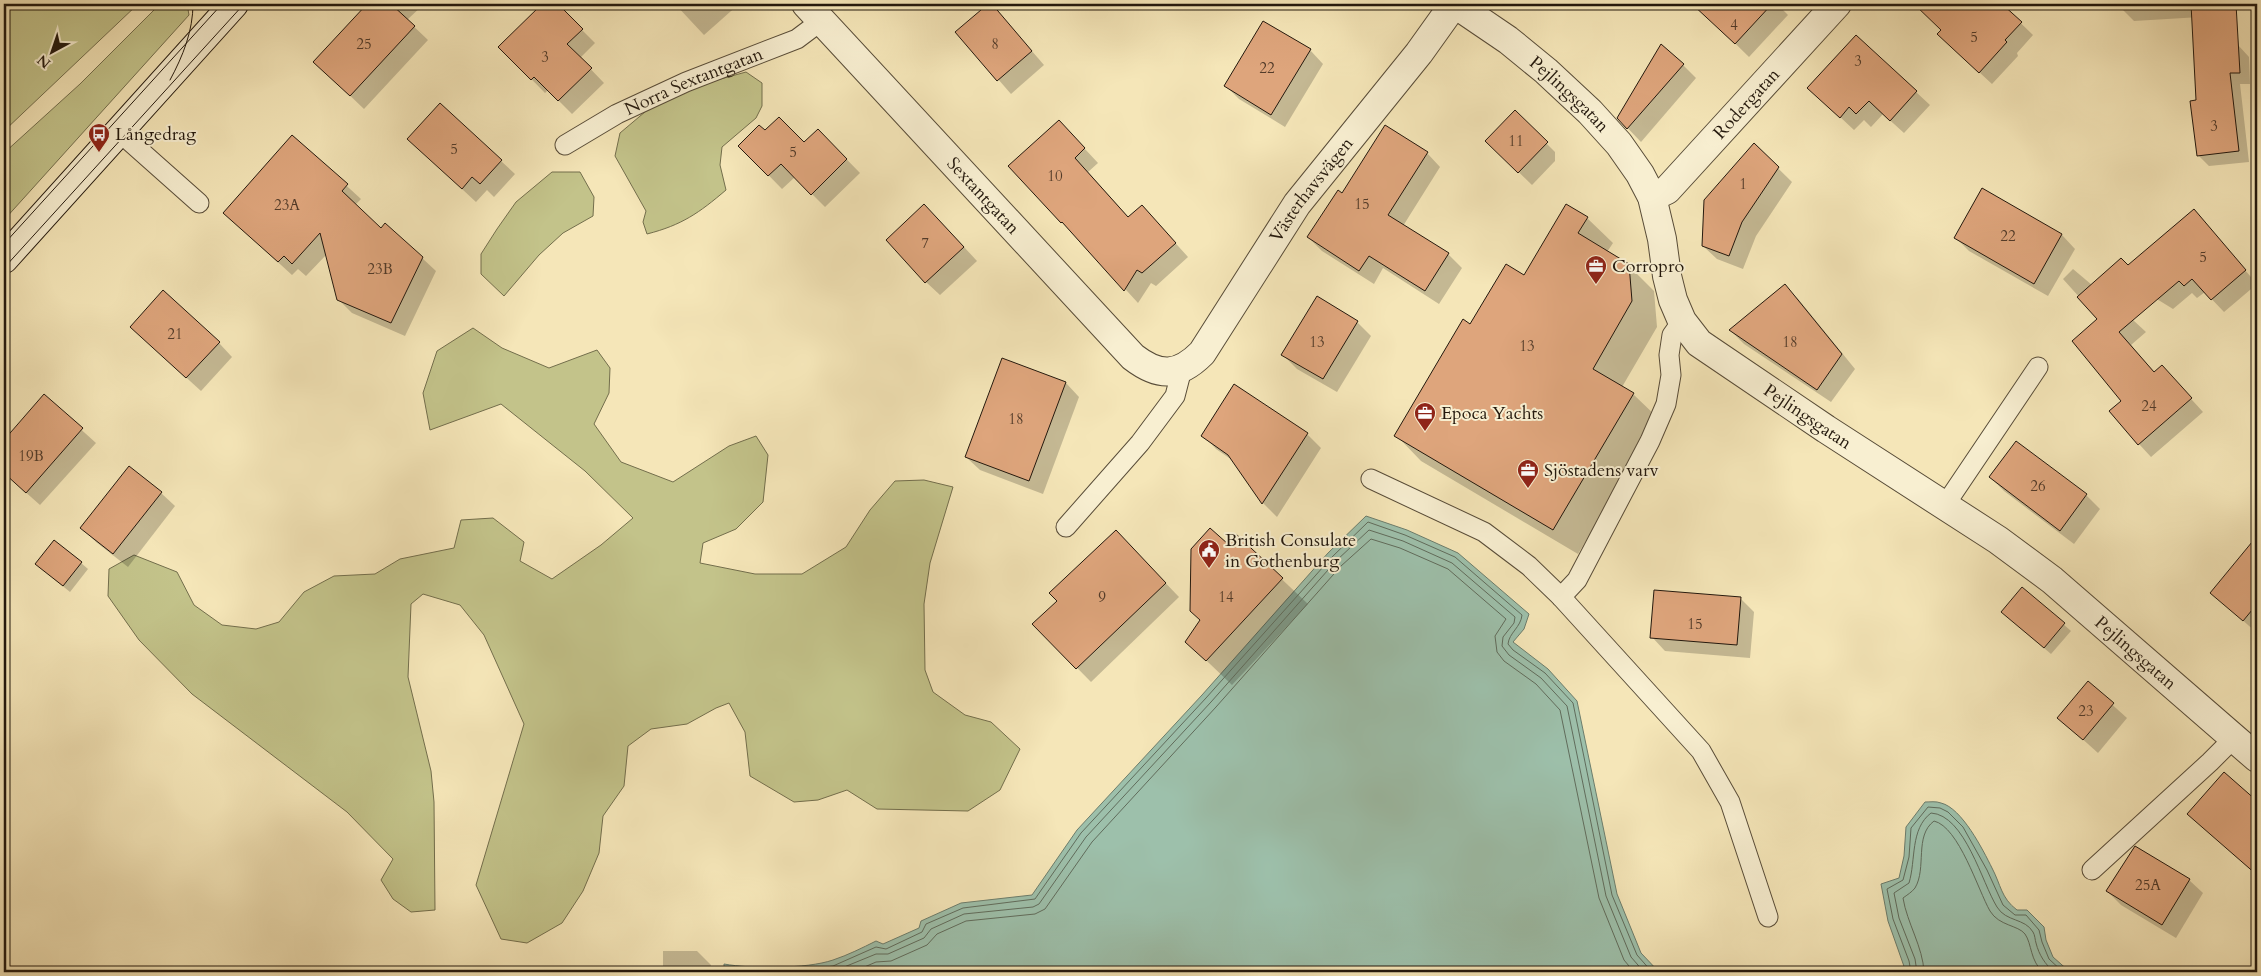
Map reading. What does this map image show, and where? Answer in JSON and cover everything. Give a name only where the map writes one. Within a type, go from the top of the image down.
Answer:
[{"type":"street","points":[[4,259],[234,4]]},
{"type":"street","name":"Pejlingsgatan","points":[[1454,4],[1508,40],[1538,64],[1590,112],[1619,144],[1640,174],[1652,196],[1673,300],[1682,322],[1699,343],[1826,429],[1946,505],[2052,580],[2257,758]]},
{"type":"street","name":"Västerhavsvägen","points":[[1176,371],[1202,353],[1297,204],[1419,54],[1454,4]]},
{"type":"street","name":"Rodergatan","points":[[1652,196],[1667,190],[1837,4]]},
{"type":"street","name":"Sextantgatan","points":[[813,12],[1133,357],[1145,366],[1157,371],[1176,371]]},
{"type":"lane","name":"Norra Sextantgatan","points":[[565,144],[617,114],[686,82],[797,39],[813,12]]},
{"type":"lane","points":[[118,131],[199,203]]},
{"type":"lane","points":[[1561,597],[1578,580],[1650,441],[1666,404],[1672,374],[1669,355],[1672,335],[1682,322]]},
{"type":"lane","points":[[1946,505],[2038,366]]},
{"type":"lane","points":[[1066,527],[1140,443],[1175,396],[1176,371]]},
{"type":"lane","points":[[1371,479],[1484,532],[1529,566],[1561,597],[1701,751],[1730,802],[1768,917]]},
{"type":"lane","points":[[2092,870],[2234,738]]},
{"type":"green space","points":[[4,4],[138,4],[4,131]]},
{"type":"green space","points":[[160,4],[187,4],[189,15],[4,220],[4,153],[80,84]]},
{"type":"green space","points":[[746,72],[762,83],[762,106],[756,118],[722,147],[720,165],[726,190],[690,217],[670,227],[647,234],[643,222],[646,211],[615,156],[620,133],[652,106],[706,83]]},
{"type":"green space","points":[[552,172],[580,172],[594,197],[593,216],[563,233],[539,255],[504,296],[481,274],[481,254],[516,202]]},
{"type":"green space","points":[[473,328],[502,348],[549,368],[597,350],[610,368],[609,393],[594,424],[621,462],[673,482],[729,446],[756,436],[768,455],[763,502],[736,529],[703,543],[700,563],[755,574],[802,574],[846,547],[870,510],[895,481],[924,480],[953,487],[930,563],[924,604],[925,670],[933,692],[965,715],[991,722],[1020,749],[1000,790],[968,811],[877,809],[847,790],[818,800],[794,802],[750,776],[745,732],[729,703],[687,724],[651,729],[628,746],[624,786],[603,816],[599,853],[583,891],[562,923],[527,943],[501,939],[476,885],[524,724],[484,635],[460,605],[423,594],[411,604],[408,677],[431,771],[434,802],[435,910],[411,912],[393,899],[381,880],[393,859],[347,812],[192,694],[139,640],[108,596],[109,569],[134,555],[177,572],[194,605],[222,625],[256,629],[279,622],[304,592],[334,576],[375,574],[400,559],[454,548],[461,520],[493,518],[524,542],[520,561],[552,579],[601,545],[633,518],[585,471],[501,404],[430,430],[423,393],[437,351]]},
{"type":"water","points":[[1366,516],[1407,530],[1458,553],[1529,614],[1524,629],[1513,642],[1548,669],[1577,701],[1617,894],[1641,953],[1659,972],[724,972],[724,964],[749,967],[794,967],[822,963],[844,956],[876,941],[883,944],[919,928],[921,921],[961,903],[1032,895],[1077,830],[1202,695],[1328,553]]},
{"type":"water","points":[[1925,802],[1937,802],[1949,806],[1964,821],[1983,851],[2008,901],[2017,910],[2027,910],[2044,927],[2046,940],[2053,957],[2070,972],[1906,972],[1888,921],[1881,884],[1899,878],[1904,856],[1906,827]]},
{"type":"building","points":[[367,4],[391,4],[415,26],[350,96],[313,62]]},
{"type":"building","points":[[542,4],[558,4],[583,29],[567,44],[592,68],[558,101],[534,77],[531,80],[498,47]]},
{"type":"building","points":[[988,4],[992,4],[1032,51],[997,81],[955,32]]},
{"type":"building","points":[[1692,4],[1772,4],[1735,44]]},
{"type":"building","points":[[1914,4],[2002,4],[2022,22],[1979,73],[1937,34],[1941,30]]},
{"type":"building","points":[[2191,4],[2236,4],[2240,73],[2230,73],[2239,151],[2197,156],[2190,101],[2196,100]]},
{"type":"building","points":[[1263,21],[1311,49],[1271,115],[1224,86]]},
{"type":"building","points":[[1856,35],[1917,91],[1890,121],[1869,101],[1856,114],[1849,107],[1840,118],[1807,88]]},
{"type":"building","points":[[1661,44],[1684,64],[1627,129],[1617,118]]},
{"type":"building","points":[[440,103],[502,160],[480,184],[472,177],[462,189],[407,139]]},
{"type":"building","points":[[1515,110],[1548,142],[1518,173],[1485,141]]},
{"type":"building","points":[[779,117],[804,142],[818,129],[847,159],[811,195],[781,164],[768,176],[738,146],[759,125],[765,130]]},
{"type":"building","points":[[1059,120],[1085,148],[1075,158],[1128,217],[1142,205],[1176,243],[1142,273],[1137,270],[1124,291],[1008,166]]},
{"type":"building","points":[[1385,125],[1428,152],[1388,215],[1449,253],[1425,291],[1369,256],[1359,271],[1307,237],[1338,190],[1342,193]]},
{"type":"building","points":[[292,135],[348,184],[342,191],[381,228],[385,223],[423,257],[391,323],[337,300],[320,233],[292,264],[284,256],[278,262],[223,213]]},
{"type":"building","points":[[1754,143],[1779,167],[1742,222],[1729,256],[1702,246],[1704,200]]},
{"type":"building","points":[[1982,188],[2062,234],[2034,284],[1954,238]]},
{"type":"building","points":[[924,204],[964,247],[925,283],[886,240]]},
{"type":"building","points":[[1566,204],[1588,217],[1578,233],[1629,264],[1632,301],[1593,369],[1634,393],[1553,530],[1394,436],[1463,319],[1470,324],[1506,264],[1524,275]]},
{"type":"building","points":[[2194,209],[2246,270],[2211,300],[2192,279],[2184,286],[2179,281],[2119,332],[2154,372],[2162,365],[2192,398],[2138,445],[2109,411],[2121,401],[2072,341],[2097,319],[2077,297],[2121,258],[2128,265]]},
{"type":"building","points":[[1785,284],[1842,354],[1817,390],[1729,330]]},
{"type":"building","points":[[163,290],[220,342],[186,378],[130,327]]},
{"type":"building","points":[[1317,296],[1358,321],[1323,379],[1281,355]]},
{"type":"building","points":[[1002,358],[1066,382],[1029,481],[965,457]]},
{"type":"building","points":[[1234,384],[1308,433],[1262,504],[1228,455],[1201,436]]},
{"type":"building","points":[[44,394],[83,428],[26,493],[4,473],[4,440]]},
{"type":"building","points":[[2016,441],[2087,494],[2060,531],[1989,477]]},
{"type":"building","points":[[129,466],[162,492],[113,554],[80,528]]},
{"type":"building","points":[[1210,528],[1228,544],[1236,534],[1283,578],[1206,661],[1185,642],[1200,620],[1190,611],[1191,549]]},
{"type":"building","points":[[1116,530],[1166,583],[1076,669],[1032,624],[1057,601],[1049,593]]},
{"type":"building","points":[[2257,536],[2257,604],[2243,621],[2210,593]]},
{"type":"building","points":[[54,540],[82,562],[63,586],[35,564]]},
{"type":"building","points":[[2022,587],[2065,623],[2044,648],[2001,612]]},
{"type":"building","points":[[1654,590],[1741,597],[1737,645],[1650,638]]},
{"type":"building","points":[[2088,681],[2114,703],[2083,740],[2057,718]]},
{"type":"building","points":[[2224,772],[2257,801],[2257,875],[2187,814]]},
{"type":"building","points":[[2135,846],[2190,879],[2162,925],[2106,891]]},
{"type":"tram line","points":[[170,80],[186,43],[193,14],[193,4]]},
{"type":"tram line","points":[[4,244],[222,4]]},
{"type":"tram line","points":[[4,268],[244,4]]},
{"type":"place","name":"Långedrag","points":[[99,153]]},
{"type":"place","name":"Corropro","points":[[1596,285]]},
{"type":"place","name":"Epoca Yachts","points":[[1425,432]]},
{"type":"place","name":"Sjöstadens varv","points":[[1528,489]]},
{"type":"place","name":"British Consulate in Gothenburg","points":[[1209,569]]}]
